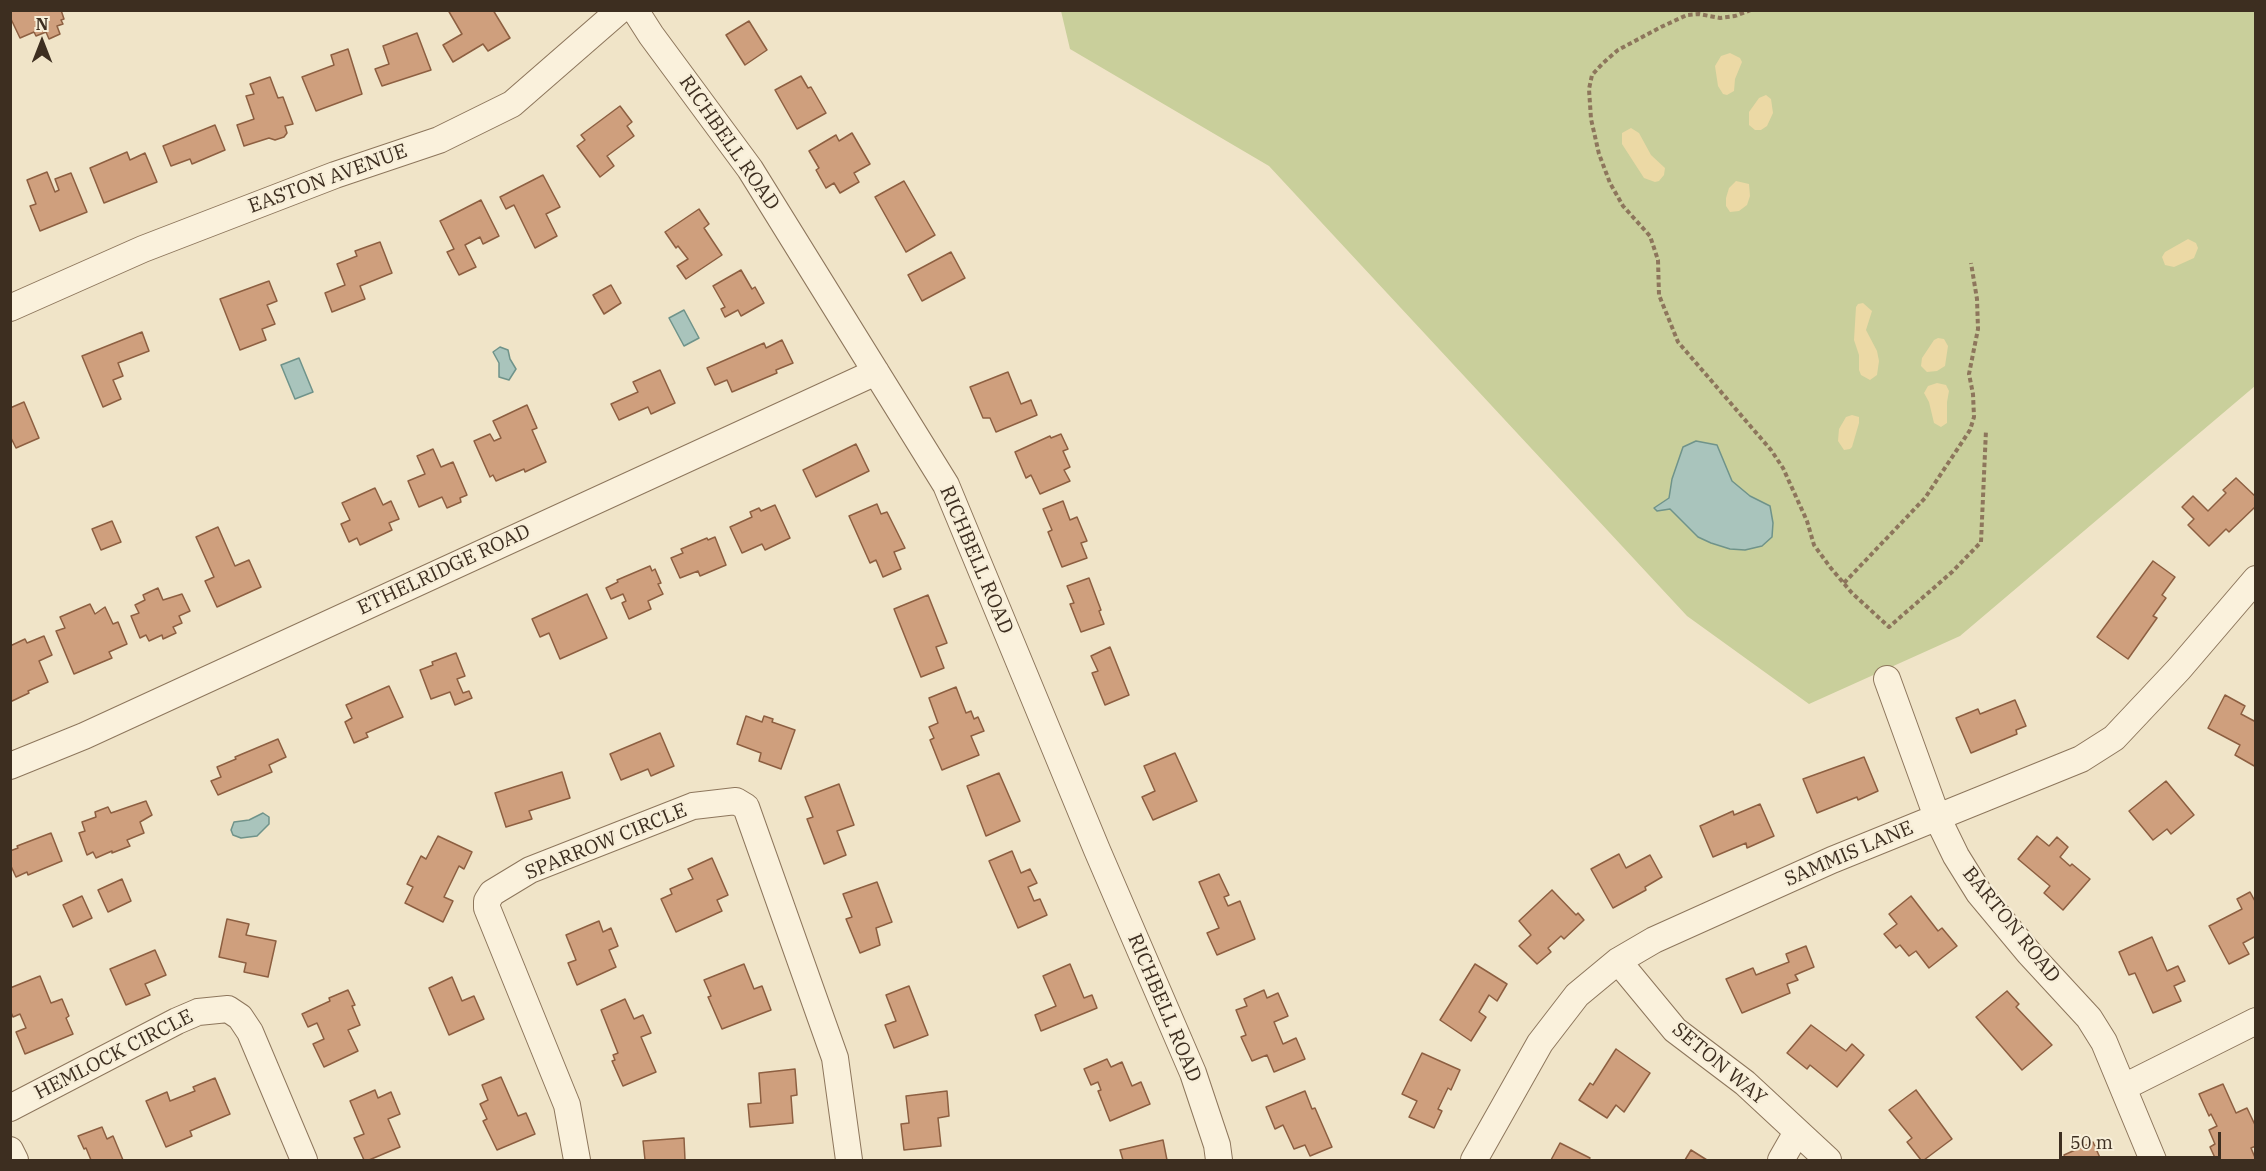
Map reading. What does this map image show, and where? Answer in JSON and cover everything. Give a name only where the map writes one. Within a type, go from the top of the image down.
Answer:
[{"type":"street","name":"EASTON AVENUE","points":[[10,308],[143,249],[335,175],[439,140],[501,110],[512,104],[620,10]]},
{"type":"street","name":"RICHBELL ROAD","points":[[635,10],[750,169],[946,485],[1192,1073],[1217,1145],[1219,1161]]},
{"type":"street","name":"ETHELRIDGE ROAD","points":[[10,766],[106,726],[876,372]]},
{"type":"street","name":"SAMMIS LANE","points":[[1474,1161],[1540,1043],[1577,995],[1618,961],[1654,940],[1832,860],[2081,759],[2114,738],[2179,669],[2256,579]]},
{"type":"street","name":"BARTON ROAD","points":[[1887,679],[1937,818],[1956,856],[1979,893],[2089,1018],[2104,1042],[2153,1161]]},
{"type":"street","name":"SPARROW CIRCLE","points":[[577,1161],[567,1106],[487,908],[487,901],[492,893],[541,865],[693,806],[736,801],[746,807],[835,1058],[849,1161]]},
{"type":"street","name":"SETON WAY","points":[[1618,961],[1675,1030],[1745,1083],[1828,1161]]},
{"type":"street","name":"HEMLOCK CIRCLE","points":[[10,1108],[177,1021],[198,1012],[228,1009],[240,1017],[250,1032],[304,1161]]},
{"type":"street","points":[[2124,1087],[2256,1021]]},
{"type":"street","points":[[1781,1161],[1797,1132]]},
{"type":"street","points":[[10,1150],[15,1161]]},
{"type":"path","points":[[1751,10],[1735,16],[1720,18],[1699,14],[1687,15],[1618,50],[1592,75],[1589,89],[1591,119],[1599,154],[1610,183],[1623,206],[1650,236],[1658,260],[1659,296],[1678,342],[1784,468],[1807,521],[1814,545],[1844,583],[1889,627],[1944,580],[1982,542],[1986,430]]},
{"type":"path","points":[[1844,583],[1925,498],[1948,467],[1970,430],[1974,417],[1969,374],[1978,329],[1977,299],[1971,263]]},
{"type":"green space","points":[[1061,11],[2255,11],[2255,386],[1960,636],[1809,704],[1687,616],[1269,166],[1070,49]]},
{"type":"sand","points":[[1730,53],[1740,58],[1742,62],[1735,79],[1734,91],[1727,95],[1723,94],[1718,86],[1715,66],[1721,56]]},
{"type":"sand","points":[[1766,95],[1771,99],[1773,113],[1767,126],[1761,130],[1755,130],[1749,125],[1749,112],[1759,98]]},
{"type":"sand","points":[[1631,128],[1639,133],[1651,155],[1665,168],[1664,175],[1659,181],[1644,178],[1622,144],[1622,133]]},
{"type":"sand","points":[[1736,181],[1749,184],[1750,196],[1747,205],[1739,211],[1730,212],[1726,206],[1726,198],[1729,188]]},
{"type":"sand","points":[[2188,239],[2196,243],[2198,248],[2194,258],[2174,267],[2165,265],[2162,257],[2165,252]]},
{"type":"sand","points":[[1863,303],[1872,311],[1866,330],[1877,351],[1879,361],[1877,375],[1870,380],[1861,375],[1859,370],[1859,355],[1854,340],[1856,307]]},
{"type":"sand","points":[[1944,339],[1948,346],[1945,366],[1937,371],[1927,372],[1921,366],[1922,358],[1934,340]]},
{"type":"sand","points":[[1937,383],[1946,385],[1949,391],[1947,423],[1941,427],[1934,423],[1929,402],[1924,393],[1928,386]]},
{"type":"sand","points":[[1852,415],[1859,417],[1859,423],[1852,447],[1844,450],[1838,441],[1839,429],[1846,417]]},
{"type":"water","points":[[684,310],[699,338],[684,346],[669,318]]},
{"type":"water","points":[[500,347],[508,350],[516,369],[509,380],[499,377],[499,363],[493,352]]},
{"type":"water","points":[[299,358],[313,392],[295,399],[281,365]]},
{"type":"water","points":[[1696,441],[1717,445],[1732,481],[1750,496],[1770,506],[1773,523],[1772,537],[1762,546],[1745,550],[1730,549],[1711,543],[1698,537],[1670,509],[1657,511],[1654,508],[1669,498],[1672,479],[1683,447]]},
{"type":"water","points":[[263,813],[269,817],[269,824],[257,836],[241,838],[233,835],[231,830],[234,822],[249,820]]},
{"type":"building","points":[[10,10],[61,10],[64,19],[61,20],[63,24],[57,26],[60,34],[49,39],[46,32],[36,36],[34,32],[20,38],[10,17]]},
{"type":"building","points":[[448,10],[493,10],[510,38],[488,51],[483,44],[453,62],[443,45],[462,34]]},
{"type":"building","points":[[749,21],[767,50],[745,65],[726,35]]},
{"type":"building","points":[[417,33],[431,70],[382,86],[375,69],[389,64],[383,46]]},
{"type":"building","points":[[348,49],[362,94],[316,111],[302,77],[334,65],[331,55]]},
{"type":"building","points":[[801,76],[808,88],[811,87],[826,113],[797,129],[775,90]]},
{"type":"building","points":[[270,77],[278,98],[283,97],[293,124],[285,126],[287,133],[284,137],[275,140],[269,138],[244,146],[237,125],[254,119],[246,96],[254,94],[250,84]]},
{"type":"building","points":[[620,106],[632,122],[627,126],[634,136],[607,156],[614,166],[600,177],[577,146],[585,140],[581,135]]},
{"type":"building","points":[[215,125],[225,150],[192,164],[190,159],[171,166],[163,146]]},
{"type":"building","points":[[852,133],[870,164],[854,173],[859,182],[840,193],[834,183],[826,188],[816,170],[819,168],[809,151],[836,135],[839,141]]},
{"type":"building","points":[[127,152],[130,160],[145,153],[157,182],[104,203],[90,168]]},
{"type":"building","points":[[47,172],[55,192],[59,190],[55,179],[71,173],[87,212],[40,231],[30,206],[36,204],[27,180]]},
{"type":"building","points":[[543,175],[560,207],[546,214],[557,236],[535,248],[514,205],[506,209],[500,197]]},
{"type":"building","points":[[904,181],[935,235],[906,252],[875,197]]},
{"type":"building","points":[[481,200],[499,236],[483,244],[480,237],[465,245],[476,267],[459,275],[447,252],[454,249],[440,221]]},
{"type":"building","points":[[699,209],[709,224],[704,228],[722,255],[686,279],[677,266],[688,259],[678,246],[676,248],[665,232]]},
{"type":"building","points":[[380,242],[392,273],[360,286],[365,299],[332,312],[325,293],[345,285],[337,264],[357,256],[355,251]]},
{"type":"building","points":[[951,252],[965,278],[922,301],[908,275]]},
{"type":"building","points":[[741,270],[752,289],[755,287],[764,303],[741,316],[738,310],[725,317],[721,309],[725,307],[713,286]]},
{"type":"building","points":[[269,281],[277,301],[267,305],[275,324],[262,329],[266,340],[240,350],[220,299]]},
{"type":"building","points":[[611,285],[621,303],[604,314],[593,295]]},
{"type":"building","points":[[142,332],[149,351],[118,363],[123,376],[113,380],[121,399],[103,407],[82,356]]},
{"type":"building","points":[[782,340],[793,363],[776,370],[777,373],[732,392],[727,380],[715,385],[707,368],[764,343],[766,348]]},
{"type":"building","points":[[660,370],[675,403],[651,414],[648,407],[619,420],[611,404],[638,392],[633,382]]},
{"type":"building","points":[[1008,372],[1021,404],[1031,400],[1037,415],[996,432],[990,418],[983,418],[970,387]]},
{"type":"building","points":[[24,402],[39,438],[16,448],[10,436],[10,408]]},
{"type":"building","points":[[527,405],[537,428],[532,430],[546,462],[525,472],[524,469],[496,481],[493,475],[490,477],[474,441],[490,434],[494,441],[501,438],[493,421]]},
{"type":"building","points":[[1061,434],[1068,449],[1063,451],[1070,467],[1064,470],[1070,481],[1040,494],[1031,475],[1026,478],[1015,452],[1050,436],[1051,438]]},
{"type":"building","points":[[856,444],[869,471],[816,497],[803,470]]},
{"type":"building","points":[[433,449],[441,467],[453,462],[467,495],[460,498],[461,502],[447,508],[442,497],[419,507],[408,481],[425,474],[417,456]]},
{"type":"building","points":[[2236,478],[2256,497],[2256,506],[2229,532],[2226,529],[2209,546],[2188,525],[2194,519],[2182,507],[2193,496],[2208,511],[2226,493],[2223,490]]},
{"type":"building","points":[[375,488],[383,505],[391,501],[399,519],[389,523],[392,530],[360,545],[357,538],[349,542],[341,524],[350,520],[342,503]]},
{"type":"building","points":[[1063,501],[1070,520],[1077,517],[1087,541],[1081,543],[1087,558],[1062,567],[1048,532],[1052,530],[1043,509]]},
{"type":"building","points":[[877,504],[881,514],[887,512],[905,548],[894,552],[901,569],[883,577],[876,560],[870,563],[849,516]]},
{"type":"building","points":[[775,505],[790,538],[765,550],[762,544],[742,553],[730,527],[752,517],[750,512],[759,508],[761,511]]},
{"type":"building","points":[[112,521],[121,542],[101,550],[92,529]]},
{"type":"building","points":[[218,527],[235,566],[249,560],[261,587],[217,607],[205,581],[214,577],[196,537]]},
{"type":"building","points":[[715,537],[726,565],[700,576],[698,571],[680,578],[671,558],[683,553],[681,549]]},
{"type":"building","points":[[2153,561],[2175,577],[2162,595],[2166,598],[2153,616],[2157,618],[2128,659],[2097,637]]},
{"type":"building","points":[[650,566],[652,571],[655,569],[663,594],[648,601],[651,609],[629,619],[622,603],[626,601],[623,594],[611,599],[606,588],[618,582],[617,580]]},
{"type":"building","points":[[1089,578],[1104,624],[1081,632],[1070,604],[1074,603],[1067,586]]},
{"type":"building","points":[[158,588],[163,600],[182,594],[190,611],[179,616],[182,623],[173,627],[176,633],[163,639],[162,635],[149,641],[146,635],[140,638],[131,616],[139,613],[135,605],[145,600],[143,595]]},
{"type":"building","points":[[587,594],[607,638],[560,659],[549,633],[540,637],[532,619]]},
{"type":"building","points":[[928,595],[947,643],[936,647],[944,668],[921,677],[894,609]]},
{"type":"building","points":[[90,604],[95,614],[105,607],[113,624],[118,622],[127,644],[109,652],[112,658],[74,674],[56,631],[65,628],[60,617]]},
{"type":"building","points":[[44,636],[52,655],[39,661],[48,682],[10,702],[10,646],[25,639],[27,643]]},
{"type":"building","points":[[1110,647],[1129,695],[1105,705],[1092,673],[1098,671],[1091,656]]},
{"type":"building","points":[[456,653],[465,676],[457,679],[463,693],[469,691],[472,698],[455,705],[450,692],[431,699],[420,670],[433,665],[432,662]]},
{"type":"building","points":[[389,686],[403,717],[366,733],[368,737],[354,743],[345,722],[352,718],[346,705]]},
{"type":"building","points":[[956,687],[966,713],[971,711],[974,719],[978,717],[984,731],[971,736],[979,755],[942,770],[930,740],[934,738],[929,727],[938,723],[929,698]]},
{"type":"building","points":[[2225,695],[2245,706],[2241,714],[2256,722],[2256,767],[2235,755],[2240,745],[2208,728]]},
{"type":"building","points":[[2015,700],[2026,726],[2016,730],[2017,734],[1971,753],[1956,718],[1978,709],[1980,714]]},
{"type":"building","points":[[746,716],[762,722],[764,716],[773,719],[772,722],[795,730],[781,769],[759,761],[761,753],[737,744]]},
{"type":"building","points":[[660,733],[674,766],[651,776],[648,769],[621,780],[610,754]]},
{"type":"building","points":[[278,739],[286,757],[269,765],[272,772],[218,795],[211,781],[221,777],[217,767]]},
{"type":"building","points":[[1175,753],[1197,801],[1153,820],[1142,797],[1155,791],[1144,766]]},
{"type":"building","points":[[1864,757],[1878,791],[1817,813],[1803,779]]},
{"type":"building","points":[[562,772],[570,798],[529,811],[532,819],[506,827],[495,793]]},
{"type":"building","points":[[999,773],[1020,821],[986,836],[967,786]]},
{"type":"building","points":[[2166,781],[2194,815],[2171,834],[2167,829],[2153,840],[2129,811]]},
{"type":"building","points":[[839,784],[854,825],[837,831],[846,855],[824,864],[807,819],[813,817],[805,797]]},
{"type":"building","points":[[146,801],[152,815],[140,822],[144,833],[127,840],[130,846],[96,858],[93,852],[87,855],[79,833],[85,831],[82,822],[96,817],[95,812],[108,807],[111,813]]},
{"type":"building","points":[[1760,804],[1774,836],[1747,848],[1746,843],[1713,857],[1700,826],[1733,811],[1734,815]]},
{"type":"building","points":[[51,833],[62,861],[28,875],[27,872],[16,877],[10,864],[10,851]]},
{"type":"building","points":[[438,836],[472,852],[464,869],[459,866],[444,897],[453,901],[443,922],[405,903],[413,887],[407,884],[421,856],[426,859]]},
{"type":"building","points":[[2037,836],[2049,846],[2057,837],[2068,847],[2060,857],[2090,879],[2063,910],[2044,893],[2050,886],[2018,859]]},
{"type":"building","points":[[1012,851],[1021,873],[1030,869],[1037,883],[1028,887],[1034,901],[1040,899],[1047,915],[1018,928],[989,861]]},
{"type":"building","points":[[1619,854],[1626,868],[1650,855],[1662,877],[1645,887],[1646,890],[1613,908],[1591,869]]},
{"type":"building","points":[[712,858],[728,895],[717,900],[722,911],[676,932],[661,899],[672,894],[670,889],[693,879],[688,869]]},
{"type":"building","points":[[1219,874],[1229,895],[1224,897],[1228,906],[1240,901],[1255,939],[1217,955],[1207,933],[1219,928],[1199,882]]},
{"type":"building","points":[[122,879],[131,901],[108,912],[98,890]]},
{"type":"building","points":[[877,882],[892,922],[876,928],[880,945],[860,953],[846,919],[852,917],[843,894]]},
{"type":"building","points":[[1552,890],[1576,915],[1578,913],[1584,920],[1564,939],[1561,936],[1548,948],[1551,952],[1537,964],[1519,946],[1531,935],[1519,921]]},
{"type":"building","points":[[2250,892],[2256,903],[2256,936],[2243,943],[2249,954],[2229,964],[2209,926],[2242,909],[2237,899]]},
{"type":"building","points":[[82,896],[92,918],[73,927],[63,905]]},
{"type":"building","points":[[1911,896],[1938,931],[1942,928],[1957,946],[1929,968],[1916,951],[1909,956],[1900,945],[1896,948],[1884,934],[1897,924],[1889,914]]},
{"type":"building","points":[[227,919],[249,924],[246,935],[276,941],[268,977],[244,972],[246,963],[219,957]]},
{"type":"building","points":[[599,921],[603,932],[611,928],[618,946],[609,950],[616,967],[577,985],[568,963],[576,960],[566,935]]},
{"type":"building","points":[[2152,937],[2167,971],[2178,966],[2185,981],[2174,986],[2181,1001],[2153,1013],[2135,973],[2129,975],[2119,952]]},
{"type":"building","points":[[1806,946],[1814,967],[1795,975],[1798,980],[1787,984],[1790,993],[1742,1013],[1726,979],[1753,968],[1756,975],[1789,962],[1786,954]]},
{"type":"building","points":[[155,950],[166,975],[145,984],[150,995],[126,1005],[110,969]]},
{"type":"building","points":[[744,964],[754,989],[762,986],[771,1010],[722,1029],[708,997],[711,996],[704,980]]},
{"type":"building","points":[[1070,964],[1084,998],[1092,995],[1097,1008],[1041,1031],[1035,1015],[1056,1006],[1043,976]]},
{"type":"building","points":[[1475,964],[1507,984],[1497,1001],[1489,995],[1479,1012],[1486,1017],[1471,1041],[1440,1020]]},
{"type":"building","points":[[40,976],[51,1003],[62,999],[69,1016],[66,1018],[73,1034],[25,1054],[16,1032],[26,1028],[20,1014],[13,1017],[10,1010],[10,988]]},
{"type":"building","points":[[452,977],[462,1001],[474,996],[484,1019],[449,1035],[429,988]]},
{"type":"building","points":[[909,986],[928,1035],[894,1048],[885,1025],[896,1021],[886,995]]},
{"type":"building","points":[[348,990],[360,1025],[348,1030],[358,1051],[324,1067],[313,1044],[324,1039],[317,1023],[308,1027],[302,1014]]},
{"type":"building","points":[[1264,990],[1267,998],[1278,993],[1288,1016],[1274,1022],[1283,1044],[1296,1038],[1305,1059],[1274,1072],[1267,1055],[1252,1061],[1241,1037],[1246,1035],[1236,1010],[1247,1006],[1244,999]]},
{"type":"building","points":[[2007,991],[2019,1004],[2016,1007],[2052,1045],[2022,1070],[1976,1017]]},
{"type":"building","points":[[625,999],[634,1019],[643,1015],[651,1033],[641,1037],[656,1072],[623,1086],[612,1061],[615,1060],[613,1055],[618,1053],[601,1010]]},
{"type":"building","points":[[1811,1025],[1846,1051],[1852,1044],[1864,1055],[1837,1087],[1810,1065],[1807,1069],[1787,1053]]},
{"type":"building","points":[[1616,1049],[1650,1073],[1624,1112],[1616,1105],[1607,1118],[1579,1100],[1590,1083],[1593,1085]]},
{"type":"building","points":[[1422,1053],[1460,1070],[1451,1090],[1448,1088],[1438,1109],[1442,1111],[1434,1128],[1409,1117],[1417,1101],[1402,1094]]},
{"type":"building","points":[[1107,1059],[1111,1067],[1122,1062],[1132,1086],[1141,1082],[1150,1104],[1110,1121],[1098,1091],[1101,1090],[1098,1082],[1091,1085],[1084,1069]]},
{"type":"building","points":[[795,1069],[797,1095],[791,1096],[793,1123],[750,1127],[748,1104],[761,1103],[759,1073]]},
{"type":"building","points":[[501,1077],[518,1116],[526,1113],[535,1134],[497,1150],[483,1121],[487,1119],[480,1104],[488,1100],[482,1085]]},
{"type":"building","points":[[215,1078],[230,1114],[190,1131],[192,1136],[166,1147],[146,1101],[167,1092],[170,1101],[195,1091],[193,1087]]},
{"type":"building","points":[[2223,1084],[2236,1113],[2247,1108],[2256,1127],[2256,1146],[2251,1148],[2256,1160],[2216,1160],[2210,1147],[2215,1144],[2209,1130],[2217,1126],[2211,1114],[2209,1116],[2199,1094]]},
{"type":"building","points":[[375,1090],[378,1098],[391,1092],[400,1114],[388,1119],[400,1147],[364,1160],[354,1138],[364,1134],[350,1101]]},
{"type":"building","points":[[1916,1090],[1952,1139],[1924,1160],[1921,1160],[1907,1142],[1912,1138],[1889,1110]]},
{"type":"building","points":[[947,1091],[949,1116],[938,1118],[941,1146],[904,1150],[901,1124],[909,1123],[906,1096]]},
{"type":"building","points":[[1305,1091],[1332,1147],[1310,1156],[1305,1145],[1294,1149],[1283,1125],[1275,1129],[1266,1107]]},
{"type":"building","points":[[102,1127],[107,1139],[113,1136],[123,1160],[91,1160],[86,1148],[84,1149],[78,1136]]},
{"type":"building","points":[[684,1138],[685,1160],[645,1160],[643,1141]]},
{"type":"building","points":[[1163,1140],[1167,1160],[1123,1160],[1120,1150]]},
{"type":"building","points":[[2093,1142],[2101,1160],[2066,1160],[2064,1155]]},
{"type":"building","points":[[1560,1143],[1590,1158],[1589,1160],[1551,1160]]},
{"type":"building","points":[[1691,1150],[1707,1160],[1685,1160]]}]
